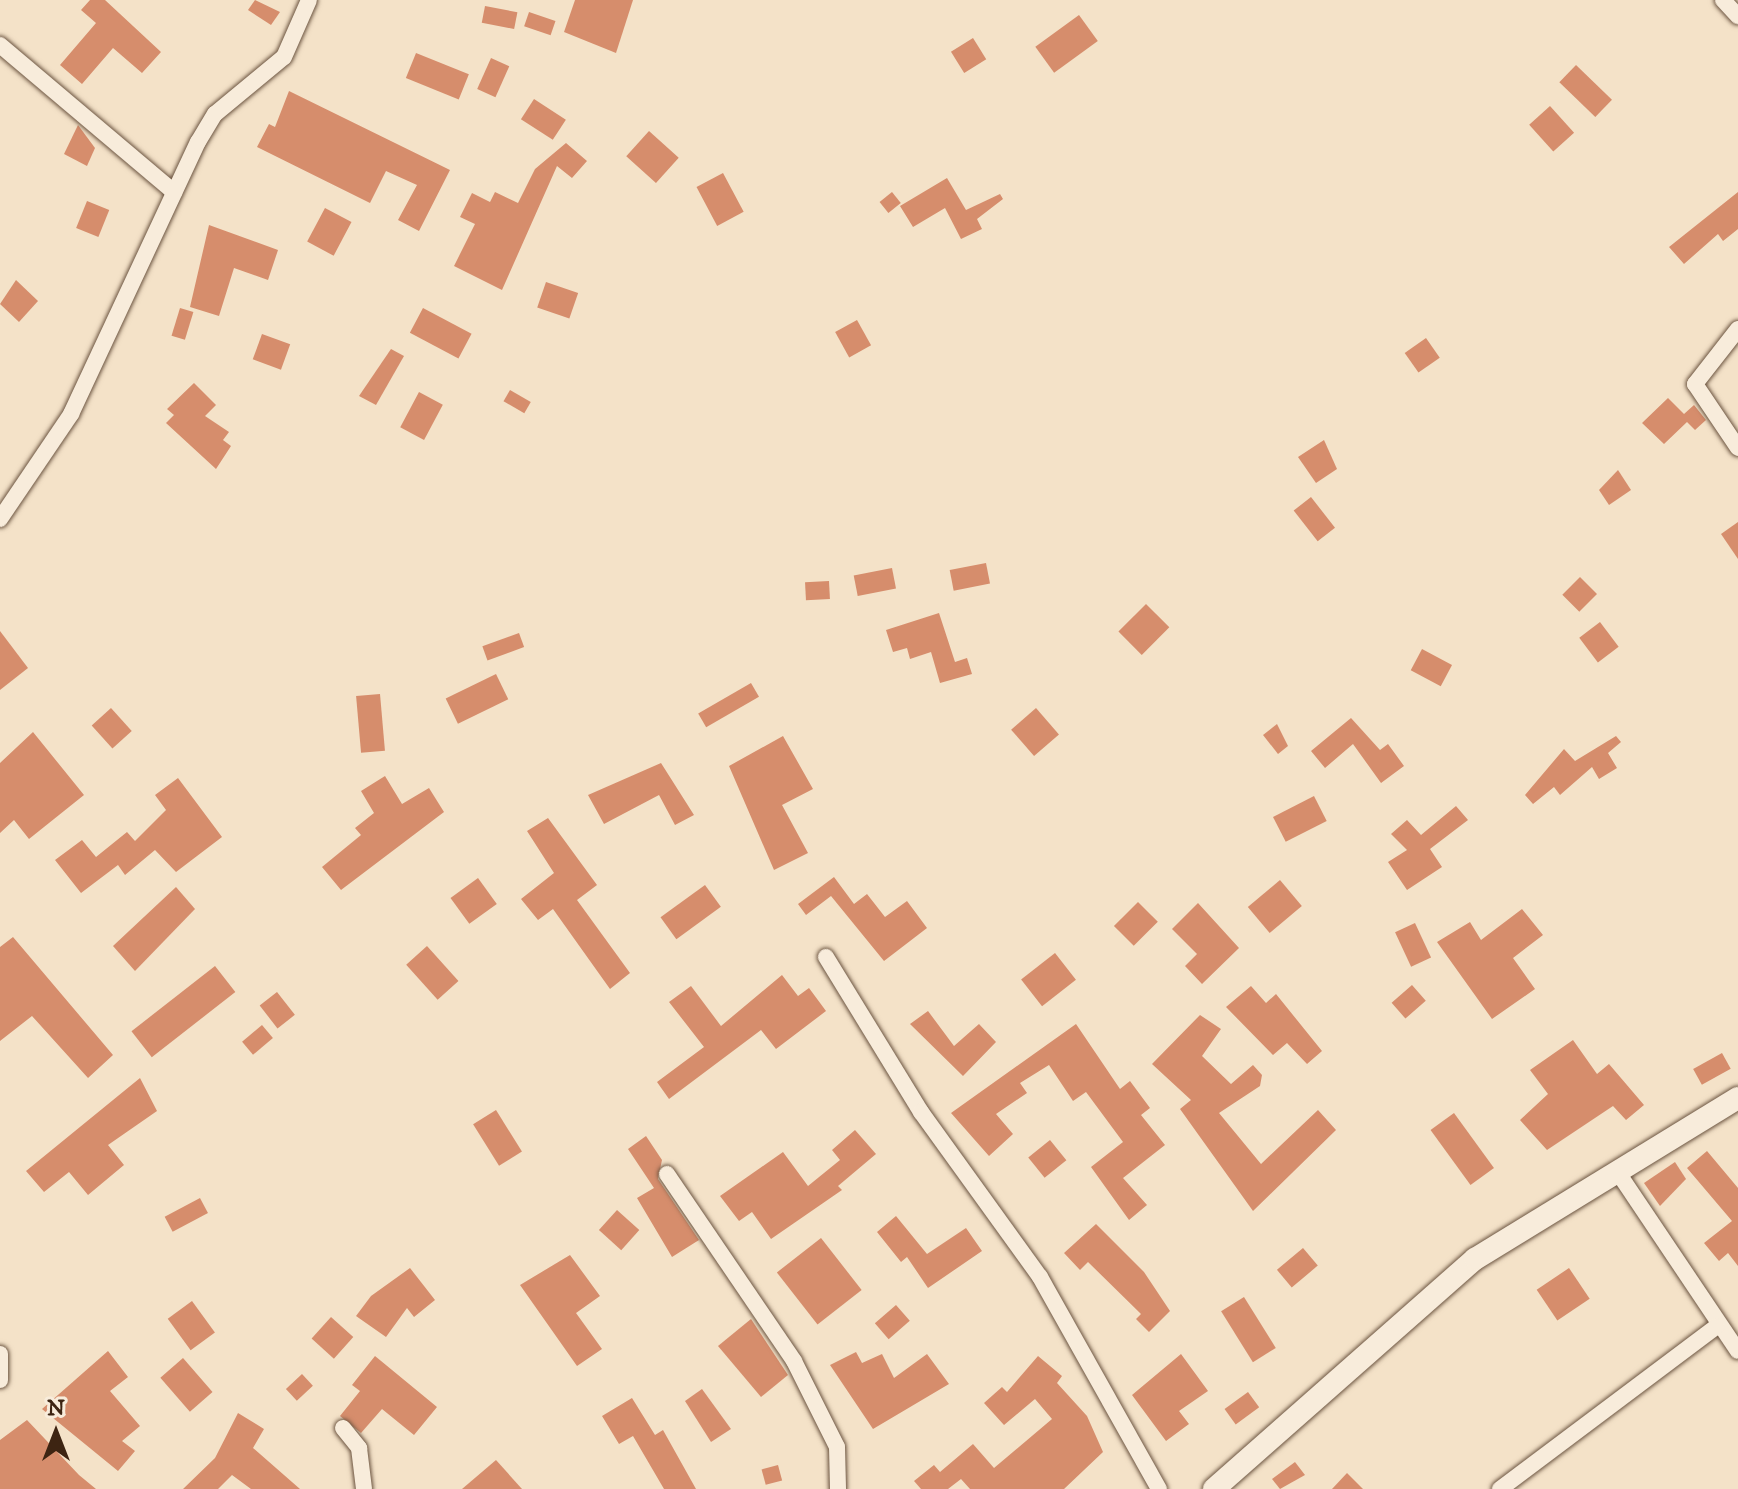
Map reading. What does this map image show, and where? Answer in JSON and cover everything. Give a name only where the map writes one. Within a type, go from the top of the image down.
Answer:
[{"type":"street","points":[[0,519],[71,414],[174,192],[215,114],[284,57],[309,0]]},
{"type":"street","points":[[1723,0],[1738,16]]},
{"type":"street","points":[[0,45],[174,192]]},
{"type":"street","points":[[1738,329],[1695,384],[1738,448]]},
{"type":"street","points":[[826,957],[921,1112],[1040,1277],[1159,1489]]},
{"type":"street","points":[[1214,1489],[1475,1259],[1619,1174],[1738,1098]]},
{"type":"street","points":[[667,1174],[794,1361],[837,1447],[838,1489]]},
{"type":"street","points":[[1619,1174],[1716,1327],[1738,1351]]},
{"type":"street","points":[[1500,1489],[1716,1327]]},
{"type":"street","points":[[0,1354],[0,1380]]},
{"type":"street","points":[[343,1428],[359,1448],[364,1489]]},
{"type":"building","points":[[90,0],[105,0],[161,52],[142,73],[113,48],[82,84],[60,65],[96,23],[81,10]]},
{"type":"building","points":[[255,0],[280,12],[271,25],[248,10]]},
{"type":"building","points":[[575,0],[633,0],[616,53],[564,32]]},
{"type":"building","points":[[485,6],[517,12],[514,29],[482,23]]},
{"type":"building","points":[[529,12],[555,21],[551,35],[524,26]]},
{"type":"building","points":[[1079,15],[1098,41],[1054,73],[1035,47]]},
{"type":"building","points":[[973,38],[986,59],[964,73],[951,52]]},
{"type":"building","points":[[416,53],[469,74],[459,99],[406,78]]},
{"type":"building","points":[[491,58],[509,66],[495,97],[477,89]]},
{"type":"building","points":[[1576,65],[1612,100],[1595,117],[1559,82]]},
{"type":"building","points":[[289,91],[450,170],[419,231],[398,220],[417,185],[386,171],[370,203],[257,147],[269,124],[275,127]]},
{"type":"building","points":[[534,99],[566,120],[553,140],[521,119]]},
{"type":"building","points":[[1550,106],[1574,133],[1553,151],[1529,125]]},
{"type":"building","points":[[78,125],[95,148],[87,166],[64,154]]},
{"type":"building","points":[[649,131],[679,158],[656,183],[626,156]]},
{"type":"building","points":[[566,143],[587,161],[572,178],[557,166],[502,290],[454,266],[475,224],[460,217],[472,193],[490,202],[495,192],[518,203],[535,169]]},
{"type":"building","points":[[723,173],[744,212],[717,226],[697,187]]},
{"type":"building","points":[[947,178],[966,210],[1000,194],[1003,199],[977,219],[982,229],[961,239],[945,208],[913,227],[900,206]]},
{"type":"building","points":[[892,192],[901,203],[888,213],[880,202]]},
{"type":"building","points":[[1738,192],[1738,229],[1723,241],[1718,234],[1684,264],[1669,247]]},
{"type":"building","points":[[87,201],[109,210],[98,237],[76,228]]},
{"type":"building","points":[[325,208],[351,222],[334,256],[307,242]]},
{"type":"building","points":[[209,225],[278,250],[268,280],[234,268],[219,316],[190,307]]},
{"type":"building","points":[[16,280],[38,301],[19,322],[0,304]]},
{"type":"building","points":[[546,282],[578,293],[569,319],[537,308]]},
{"type":"building","points":[[180,308],[193,312],[185,340],[172,336]]},
{"type":"building","points":[[423,308],[472,334],[458,359],[410,333]]},
{"type":"building","points":[[857,320],[871,345],[849,357],[835,332]]},
{"type":"building","points":[[262,334],[290,344],[281,370],[253,359]]},
{"type":"building","points":[[1426,338],[1440,358],[1418,373],[1405,353]]},
{"type":"building","points":[[391,349],[404,356],[376,405],[359,396]]},
{"type":"building","points":[[194,383],[216,405],[205,416],[229,432],[223,440],[231,446],[216,469],[166,423],[174,415],[167,409]]},
{"type":"building","points":[[510,390],[531,402],[524,413],[504,401]]},
{"type":"building","points":[[419,392],[443,405],[424,440],[400,427]]},
{"type":"building","points":[[1668,398],[1684,414],[1694,405],[1706,420],[1695,430],[1687,422],[1664,444],[1642,423]]},
{"type":"building","points":[[1324,440],[1337,469],[1316,483],[1298,457]]},
{"type":"building","points":[[1618,470],[1631,490],[1609,505],[1599,490]]},
{"type":"building","points":[[1311,497],[1335,528],[1318,541],[1294,511]]},
{"type":"building","points":[[1738,522],[1738,559],[1721,534]]},
{"type":"building","points":[[986,563],[990,584],[954,591],[950,570]]},
{"type":"building","points":[[892,568],[896,589],[858,596],[854,575]]},
{"type":"building","points":[[1580,577],[1597,594],[1579,612],[1562,595]]},
{"type":"building","points":[[829,581],[830,599],[806,600],[805,582]]},
{"type":"building","points":[[1146,604],[1169,627],[1142,655],[1118,632]]},
{"type":"building","points":[[939,613],[955,662],[967,658],[972,674],[940,683],[931,652],[910,659],[907,648],[893,652],[886,630]]},
{"type":"building","points":[[1600,622],[1619,647],[1598,662],[1579,638]]},
{"type":"building","points":[[0,631],[28,668],[0,690]]},
{"type":"building","points":[[519,633],[524,647],[487,660],[482,646]]},
{"type":"building","points":[[1422,649],[1452,665],[1441,686],[1411,670]]},
{"type":"building","points":[[496,674],[508,699],[458,724],[446,699]]},
{"type":"building","points":[[751,683],[759,697],[706,727],[698,714]]},
{"type":"building","points":[[380,694],[385,751],[361,753],[356,696]]},
{"type":"building","points":[[111,708],[132,731],[112,748],[92,725]]},
{"type":"building","points":[[1036,708],[1059,734],[1034,756],[1011,730]]},
{"type":"building","points":[[1351,718],[1380,750],[1388,744],[1404,766],[1381,783],[1353,744],[1325,768],[1311,751]]},
{"type":"building","points":[[1277,724],[1288,746],[1278,754],[1263,735]]},
{"type":"building","points":[[33,732],[84,795],[29,839],[14,820],[0,833],[0,763]]},
{"type":"building","points":[[783,736],[813,789],[782,805],[808,853],[774,870],[729,766]]},
{"type":"building","points":[[1616,736],[1621,742],[1608,753],[1617,768],[1599,779],[1592,767],[1560,795],[1554,787],[1533,804],[1525,795],[1564,749],[1575,761]]},
{"type":"building","points":[[661,763],[694,815],[675,825],[659,795],[604,824],[588,795]]},
{"type":"building","points":[[385,776],[402,804],[429,788],[444,812],[341,890],[322,867],[361,835],[355,828],[374,813],[361,791]]},
{"type":"building","points":[[178,778],[222,837],[176,872],[155,850],[125,875],[118,865],[81,893],[55,860],[82,840],[96,857],[127,832],[135,841],[166,810],[155,795]]},
{"type":"building","points":[[1314,796],[1327,821],[1286,842],[1273,817]]},
{"type":"building","points":[[1456,806],[1468,820],[1430,849],[1442,867],[1407,890],[1388,862],[1407,850],[1391,834],[1407,820],[1421,835]]},
{"type":"building","points":[[548,818],[597,885],[577,900],[630,973],[610,989],[553,909],[538,920],[521,899],[554,873],[527,831]]},
{"type":"building","points":[[834,877],[854,904],[867,894],[885,917],[907,901],[927,928],[884,961],[831,896],[806,915],[798,904]]},
{"type":"building","points":[[478,878],[497,904],[469,924],[450,898]]},
{"type":"building","points":[[1280,880],[1302,906],[1270,933],[1248,907]]},
{"type":"building","points":[[705,885],[721,907],[676,939],[661,917]]},
{"type":"building","points":[[176,887],[195,909],[135,971],[113,946]]},
{"type":"building","points":[[1138,902],[1158,922],[1134,946],[1114,926]]},
{"type":"building","points":[[1198,903],[1239,948],[1202,984],[1185,966],[1197,954],[1172,929]]},
{"type":"building","points":[[1522,909],[1543,935],[1513,958],[1535,989],[1492,1019],[1437,942],[1470,922],[1481,940]]},
{"type":"building","points":[[1415,923],[1431,957],[1411,967],[1395,932]]},
{"type":"building","points":[[13,937],[113,1055],[88,1078],[32,1016],[0,1041],[0,947]]},
{"type":"building","points":[[427,946],[458,981],[438,1000],[406,965]]},
{"type":"building","points":[[1055,953],[1076,980],[1042,1006],[1021,979]]},
{"type":"building","points":[[215,966],[235,992],[152,1057],[131,1031]]},
{"type":"building","points":[[782,975],[798,996],[809,988],[826,1011],[776,1049],[761,1030],[669,1099],[657,1082],[704,1047],[669,1002],[691,986],[721,1026]]},
{"type":"building","points":[[1412,985],[1426,1001],[1405,1019],[1392,1003]]},
{"type":"building","points":[[1251,986],[1266,1003],[1276,994],[1322,1051],[1307,1064],[1287,1043],[1273,1055],[1226,1007]]},
{"type":"building","points":[[277,992],[295,1015],[278,1028],[260,1006]]},
{"type":"building","points":[[928,1011],[954,1046],[979,1024],[996,1042],[963,1076],[910,1024]]},
{"type":"building","points":[[1200,1015],[1221,1029],[1202,1056],[1231,1084],[1253,1065],[1262,1075],[1260,1086],[1219,1113],[1261,1164],[1318,1110],[1336,1130],[1253,1211],[1180,1109],[1191,1100],[1152,1064]]},
{"type":"building","points":[[1076,1024],[1120,1089],[1130,1081],[1150,1108],[1141,1115],[1165,1145],[1123,1178],[1147,1205],[1129,1220],[1091,1167],[1123,1142],[1086,1092],[1073,1101],[1049,1065],[1020,1083],[1027,1093],[996,1114],[1013,1134],[989,1156],[951,1113]]},
{"type":"building","points":[[262,1025],[273,1038],[253,1055],[242,1042]]},
{"type":"building","points":[[1573,1040],[1597,1074],[1609,1064],[1644,1105],[1626,1120],[1613,1106],[1547,1150],[1520,1120],[1548,1094],[1530,1070]]},
{"type":"building","points":[[1722,1053],[1731,1069],[1702,1085],[1693,1069]]},
{"type":"building","points":[[140,1078],[157,1111],[108,1145],[124,1165],[88,1195],[69,1172],[44,1192],[26,1171]]},
{"type":"building","points":[[496,1110],[522,1152],[499,1166],[473,1124]]},
{"type":"building","points":[[1454,1113],[1494,1168],[1471,1185],[1431,1130]]},
{"type":"building","points":[[855,1130],[876,1154],[838,1186],[842,1190],[771,1239],[752,1212],[739,1221],[720,1196],[783,1152],[808,1186],[840,1160],[832,1150]]},
{"type":"building","points":[[646,1136],[662,1160],[658,1179],[699,1240],[672,1257],[637,1198],[654,1188],[628,1149]]},
{"type":"building","points":[[1050,1140],[1066,1160],[1045,1178],[1028,1158]]},
{"type":"building","points":[[1707,1151],[1738,1188],[1738,1266],[1728,1253],[1719,1261],[1704,1243],[1732,1221],[1687,1168]]},
{"type":"building","points":[[1675,1162],[1686,1179],[1660,1206],[1644,1183]]},
{"type":"building","points":[[200,1198],[208,1213],[173,1232],[165,1217]]},
{"type":"building","points":[[617,1210],[639,1230],[621,1250],[599,1230]]},
{"type":"building","points":[[896,1216],[927,1254],[966,1228],[982,1251],[928,1288],[907,1257],[901,1262],[877,1232]]},
{"type":"building","points":[[1096,1224],[1144,1272],[1170,1311],[1149,1332],[1136,1319],[1141,1314],[1088,1262],[1080,1270],[1064,1253]]},
{"type":"building","points":[[821,1238],[862,1290],[818,1324],[777,1272]]},
{"type":"building","points":[[1303,1248],[1318,1266],[1292,1287],[1277,1270]]},
{"type":"building","points":[[570,1255],[600,1296],[576,1313],[602,1349],[577,1366],[520,1285]]},
{"type":"building","points":[[410,1268],[435,1300],[414,1317],[407,1308],[386,1337],[356,1316],[371,1296]]},
{"type":"building","points":[[1569,1268],[1590,1299],[1557,1320],[1537,1290]]},
{"type":"building","points":[[1244,1297],[1276,1348],[1253,1362],[1221,1311]]},
{"type":"building","points":[[192,1301],[215,1333],[191,1350],[168,1319]]},
{"type":"building","points":[[896,1305],[910,1321],[889,1339],[875,1323]]},
{"type":"building","points":[[331,1317],[353,1337],[334,1359],[312,1339]]},
{"type":"building","points":[[751,1319],[788,1375],[761,1397],[718,1346]]},
{"type":"building","points":[[108,1351],[128,1377],[110,1391],[140,1426],[122,1441],[135,1451],[118,1471],[42,1409]]},
{"type":"building","points":[[856,1352],[862,1363],[882,1354],[894,1378],[927,1354],[949,1384],[873,1429],[830,1365]]},
{"type":"building","points":[[1181,1354],[1208,1391],[1179,1411],[1189,1424],[1166,1441],[1132,1395]]},
{"type":"building","points":[[375,1356],[437,1407],[414,1435],[382,1409],[361,1433],[340,1416],[360,1391],[352,1385]]},
{"type":"building","points":[[1038,1356],[1062,1376],[1057,1383],[1087,1416],[1103,1452],[1064,1489],[970,1489],[961,1479],[948,1489],[921,1489],[914,1481],[934,1465],[940,1472],[973,1444],[994,1468],[1052,1419],[1035,1399],[1004,1425],[984,1403],[1002,1387],[1007,1392]]},
{"type":"building","points":[[183,1358],[213,1392],[190,1412],[160,1378]]},
{"type":"building","points":[[302,1374],[313,1386],[297,1401],[286,1389]]},
{"type":"building","points":[[702,1389],[731,1429],[711,1442],[685,1401]]},
{"type":"building","points":[[1248,1392],[1259,1407],[1236,1424],[1225,1409]]},
{"type":"building","points":[[632,1398],[655,1435],[663,1430],[696,1489],[664,1489],[633,1436],[619,1444],[602,1416]]},
{"type":"building","points":[[238,1413],[264,1429],[253,1448],[300,1489],[251,1489],[232,1475],[218,1489],[183,1489],[215,1458]]},
{"type":"building","points":[[27,1420],[96,1489],[0,1489],[0,1440]]},
{"type":"building","points":[[496,1460],[522,1489],[462,1489]]},
{"type":"building","points":[[1295,1462],[1305,1475],[1280,1489],[1272,1479]]},
{"type":"building","points":[[778,1465],[782,1480],[766,1485],[762,1469]]},
{"type":"building","points":[[1347,1473],[1363,1489],[1332,1489]]}]
